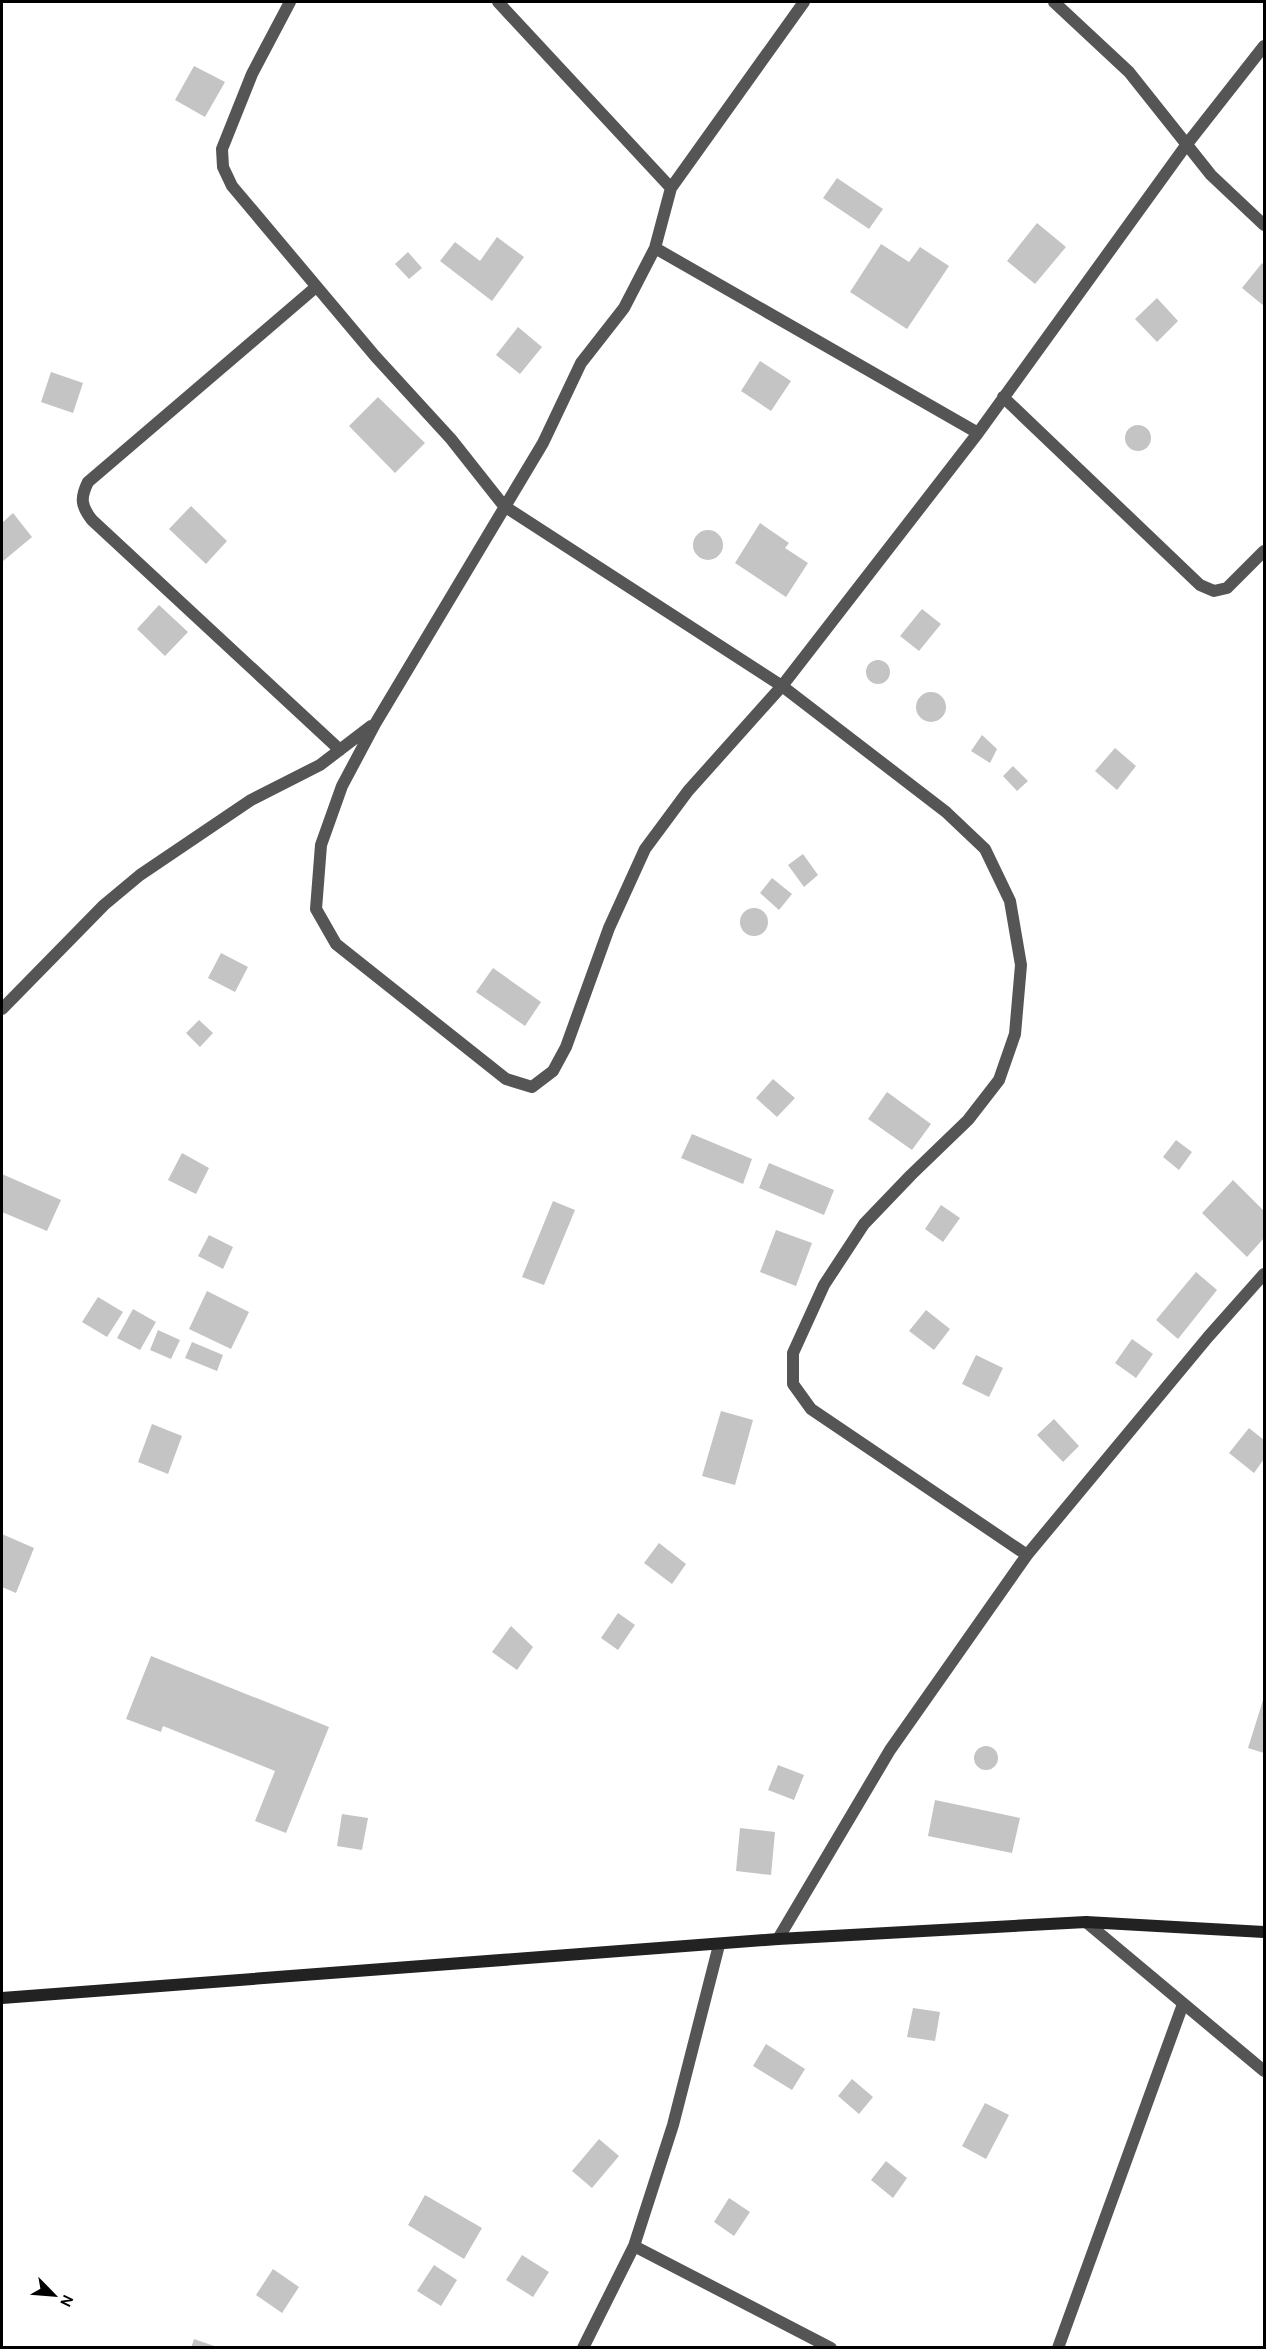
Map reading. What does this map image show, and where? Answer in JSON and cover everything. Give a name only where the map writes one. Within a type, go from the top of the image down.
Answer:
[{"type":"street","points":[[290,2],[252,74],[222,149],[223,167],[232,186],[316,287],[451,439],[504,506],[782,686],[946,812],[985,849],[1010,901],[1021,965],[1015,1034],[999,1080],[968,1120],[864,1224],[824,1285],[793,1353],[793,1384],[812,1410],[1027,1555]]},
{"type":"street","points":[[498,2],[670,188]]},
{"type":"street","points":[[804,2],[670,188],[655,248],[624,308],[581,363],[543,443],[375,724],[342,786],[321,845],[316,909],[336,944],[506,1079],[532,1087],[553,1071],[566,1047],[609,928],[645,849],[688,791],[782,686],[978,433],[1187,144],[1264,46]]},
{"type":"street","points":[[1054,2],[1129,72],[1210,175],[1264,225]]},
{"type":"street","points":[[655,248],[978,433]]},
{"type":"street","points":[[316,287],[88,482],[82,494],[83,508],[92,520],[340,750]]},
{"type":"street","points":[[1004,397],[1200,585],[1214,591],[1227,588],[1264,551]]},
{"type":"street","points":[[2,1009],[96,912],[140,875],[251,800],[320,765],[375,724]]},
{"type":"street","points":[[778,1939],[890,1750],[1027,1555],[1208,1337],[1264,1274]]},
{"type":"street","points":[[1086,1922],[1264,2071]]},
{"type":"street","points":[[2,1998],[778,1939],[1086,1922],[1264,1932]]},
{"type":"street","points":[[583,2348],[634,2246],[673,2125],[719,1945]]},
{"type":"street","points":[[1058,2348],[1183,2004]]},
{"type":"street","points":[[634,2246],[831,2348]]},
{"type":"building","points":[[194,66],[225,82],[205,117],[175,100]]},
{"type":"building","points":[[837,178],[883,209],[869,229],[823,198]]},
{"type":"building","points":[[1037,223],[1066,247],[1035,284],[1007,261]]},
{"type":"building","points":[[497,237],[524,257],[492,301],[440,261],[455,242],[480,261]]},
{"type":"building","points":[[881,244],[909,262],[920,247],[949,266],[907,329],[850,292]]},
{"type":"building","points":[[408,252],[422,268],[409,279],[395,264]]},
{"type":"building","points":[[1262,263],[1264,265],[1264,306],[1242,288]]},
{"type":"building","points":[[1157,298],[1178,321],[1157,342],[1135,319]]},
{"type":"building","points":[[518,327],[542,347],[520,374],[496,355]]},
{"type":"building","points":[[760,361],[791,381],[771,411],[741,391]]},
{"type":"building","points":[[51,372],[83,383],[73,413],[41,402]]},
{"type":"building","points":[[378,397],[425,443],[395,473],[349,426]]},
{"type":"building","points":[[1138,425],[1147,429],[1151,438],[1147,447],[1138,451],[1129,447],[1125,438],[1129,429]]},
{"type":"building","points":[[191,506],[227,541],[206,564],[169,529]]},
{"type":"building","points":[[13,513],[32,537],[2,562],[2,523]]},
{"type":"building","points":[[760,523],[789,543],[785,548],[808,563],[786,597],[735,563]]},
{"type":"building","points":[[708,530],[719,534],[723,545],[719,556],[708,560],[697,556],[693,545],[697,534]]},
{"type":"building","points":[[159,605],[188,632],[165,656],[137,629]]},
{"type":"building","points":[[922,609],[941,624],[919,651],[900,636]]},
{"type":"building","points":[[878,660],[883,661],[889,667],[889,677],[883,683],[878,684],[873,683],[867,677],[866,672],[867,667],[873,661]]},
{"type":"building","points":[[931,692],[937,693],[945,701],[945,713],[937,721],[931,722],[925,721],[917,713],[916,707],[917,701],[925,693]]},
{"type":"building","points":[[982,735],[997,749],[990,763],[971,751]]},
{"type":"building","points":[[1115,748],[1136,766],[1117,790],[1095,771]]},
{"type":"building","points":[[1013,766],[1028,781],[1017,791],[1003,776]]},
{"type":"building","points":[[803,854],[818,875],[804,887],[788,865]]},
{"type":"building","points":[[772,878],[792,894],[779,910],[760,893]]},
{"type":"building","points":[[754,908],[764,912],[768,922],[764,932],[754,936],[744,932],[740,922],[744,912]]},
{"type":"building","points":[[221,953],[248,967],[235,992],[208,978]]},
{"type":"building","points":[[493,968],[541,1002],[525,1026],[476,992]]},
{"type":"building","points":[[199,1020],[213,1033],[200,1047],[186,1033]]},
{"type":"building","points":[[773,1079],[795,1098],[777,1117],[756,1098]]},
{"type":"building","points":[[887,1092],[931,1124],[912,1150],[868,1119]]},
{"type":"building","points":[[692,1134],[752,1159],[743,1184],[681,1158]]},
{"type":"building","points":[[1176,1140],[1192,1152],[1179,1170],[1163,1157]]},
{"type":"building","points":[[182,1153],[209,1168],[196,1194],[168,1180]]},
{"type":"building","points":[[769,1163],[834,1190],[824,1215],[759,1188]]},
{"type":"building","points":[[2,1174],[61,1200],[47,1231],[2,1212]]},
{"type":"building","points":[[1233,1180],[1264,1211],[1264,1238],[1247,1257],[1202,1213]]},
{"type":"building","points":[[553,1201],[575,1210],[544,1285],[522,1277]]},
{"type":"building","points":[[941,1205],[960,1218],[943,1242],[925,1229]]},
{"type":"building","points":[[776,1230],[812,1243],[796,1286],[760,1272]]},
{"type":"building","points":[[209,1235],[233,1247],[223,1269],[198,1256]]},
{"type":"building","points":[[1196,1272],[1217,1290],[1178,1339],[1156,1320]]},
{"type":"building","points":[[207,1291],[249,1312],[231,1349],[189,1329]]},
{"type":"building","points":[[98,1297],[123,1312],[107,1337],[82,1322]]},
{"type":"building","points":[[133,1309],[156,1322],[140,1350],[117,1338]]},
{"type":"building","points":[[926,1310],[950,1329],[934,1350],[909,1331]]},
{"type":"building","points":[[158,1330],[180,1340],[171,1359],[150,1350]]},
{"type":"building","points":[[1132,1339],[1153,1354],[1136,1378],[1115,1363]]},
{"type":"building","points":[[192,1342],[223,1355],[217,1371],[185,1358]]},
{"type":"building","points":[[976,1355],[1003,1368],[989,1397],[962,1384]]},
{"type":"building","points":[[721,1411],[753,1420],[735,1485],[702,1476]]},
{"type":"building","points":[[1054,1419],[1079,1446],[1063,1462],[1037,1435]]},
{"type":"building","points":[[152,1424],[182,1436],[168,1474],[138,1462]]},
{"type":"building","points":[[1249,1428],[1264,1440],[1264,1459],[1254,1473],[1229,1453]]},
{"type":"building","points":[[2,1534],[34,1548],[16,1593],[2,1587]]},
{"type":"building","points":[[659,1543],[686,1564],[672,1584],[644,1563]]},
{"type":"building","points":[[618,1613],[635,1625],[618,1650],[601,1638]]},
{"type":"building","points":[[511,1626],[533,1647],[517,1670],[492,1652]]},
{"type":"building","points":[[151,1656],[329,1727],[286,1833],[255,1821],[275,1771],[163,1726],[161,1732],[126,1719]]},
{"type":"building","points":[[1264,1697],[1264,1753],[1248,1748]]},
{"type":"building","points":[[981,1746],[991,1746],[998,1753],[998,1763],[991,1770],[981,1770],[974,1763],[974,1753]]},
{"type":"building","points":[[778,1765],[804,1775],[794,1800],[768,1790]]},
{"type":"building","points":[[935,1800],[1020,1818],[1012,1853],[928,1836]]},
{"type":"building","points":[[342,1814],[368,1818],[362,1850],[337,1846]]},
{"type":"building","points":[[740,1828],[775,1832],[771,1875],[736,1871]]},
{"type":"building","points":[[913,2008],[940,2012],[935,2041],[907,2037]]},
{"type":"building","points":[[766,2044],[805,2069],[792,2090],[753,2066]]},
{"type":"building","points":[[852,2079],[873,2097],[859,2114],[838,2096]]},
{"type":"building","points":[[985,2103],[1009,2115],[986,2159],[962,2146]]},
{"type":"building","points":[[599,2139],[619,2156],[592,2188],[572,2171]]},
{"type":"building","points":[[886,2161],[907,2178],[893,2198],[871,2180]]},
{"type":"building","points":[[425,2195],[482,2228],[464,2259],[408,2225]]},
{"type":"building","points":[[729,2198],[750,2212],[734,2236],[714,2222]]},
{"type":"building","points":[[522,2255],[549,2272],[533,2297],[506,2280]]},
{"type":"building","points":[[434,2265],[457,2280],[441,2306],[417,2291]]},
{"type":"building","points":[[273,2269],[299,2287],[282,2313],[256,2295]]},
{"type":"building","points":[[194,2339],[217,2347],[217,2348],[191,2348]]}]
